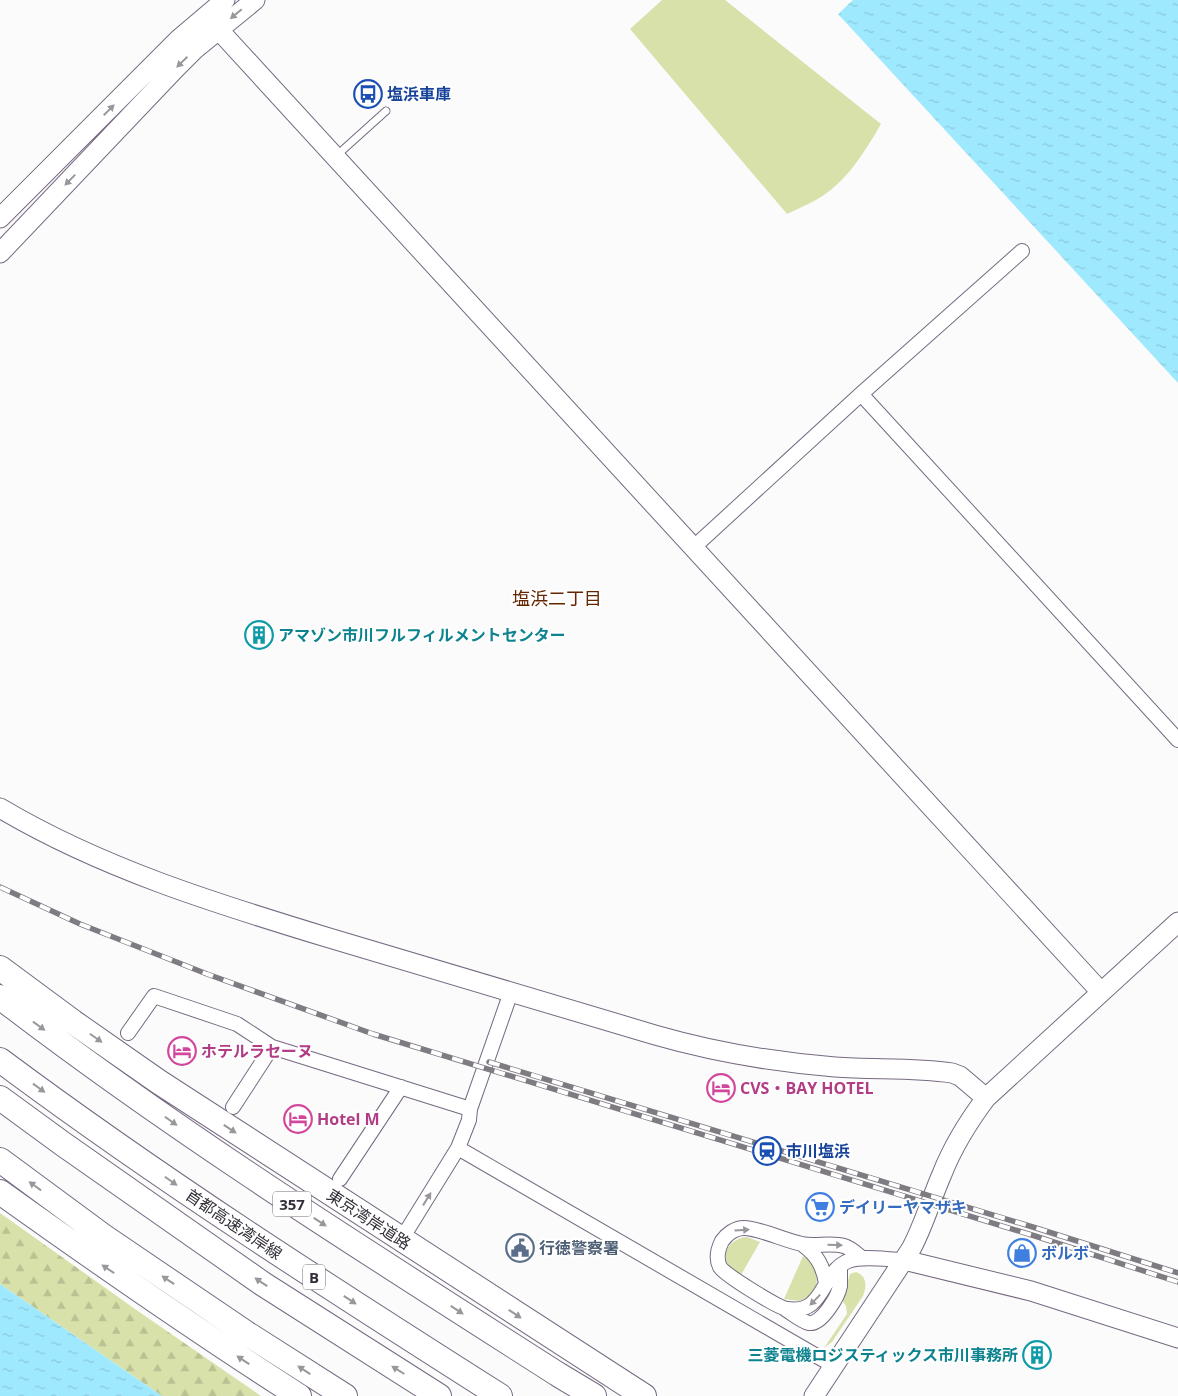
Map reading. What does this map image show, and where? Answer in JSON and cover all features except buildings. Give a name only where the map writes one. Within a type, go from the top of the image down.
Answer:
[{"type":"highway","name":"東京湾岸道路","points":[[0,968],[159,1082],[644,1396]]},
{"type":"highway","name":"東京湾岸道路","points":[[0,997],[114,1081],[278,1194],[542,1365],[594,1396]]},
{"type":"highway","name":"首都高速湾岸線","points":[[0,1060],[130,1154],[282,1257],[500,1396]]},
{"type":"highway","name":"首都高速湾岸線","points":[[0,1098],[113,1180],[264,1284],[439,1396]]},
{"type":"highway","points":[[0,1160],[103,1236],[345,1396]]},
{"type":"highway","points":[[0,1192],[108,1270],[299,1396]]},
{"type":"street","points":[[0,253],[194,50],[225,0]]},
{"type":"street","points":[[27,225],[4,213],[179,39],[255,0]]},
{"type":"street","points":[[212,23],[694,546],[1100,991]]},
{"type":"street","points":[[132,87],[146,100]]},
{"type":"street","points":[[84,135],[99,149]]},
{"type":"street","points":[[694,546],[1022,251]]},
{"type":"street","points":[[861,394],[1178,740]]},
{"type":"street","points":[[0,808],[77,848],[148,878],[244,912],[683,1044],[744,1056],[836,1067],[952,1072],[960,1076],[986,1098]]},
{"type":"street","points":[[814,1396],[918,1237],[928,1206],[954,1147],[968,1122],[986,1098],[1100,991],[1178,922]]},
{"type":"street","points":[[401,1240],[458,1148],[511,992]]},
{"type":"street","points":[[128,1033],[154,996],[237,1024],[272,1047],[470,1109]]},
{"type":"street","points":[[233,1107],[272,1047]]},
{"type":"street","points":[[340,1179],[400,1087]]},
{"type":"street","points":[[458,1148],[834,1366]]},
{"type":"street","points":[[840,1266],[840,1286],[837,1295],[821,1319],[816,1323],[808,1322],[723,1271],[719,1265],[718,1258],[720,1245],[730,1232],[744,1228],[803,1245],[842,1245],[852,1249],[862,1258]]},
{"type":"street","points":[[803,1245],[818,1258],[825,1273],[826,1283]]},
{"type":"street","points":[[784,1308],[795,1310],[810,1305],[817,1300],[826,1283],[840,1266],[852,1260],[862,1258],[904,1260],[1031,1291],[1178,1338]]},
{"type":"lane","points":[[335,157],[386,111]]},
{"type":"green space","points":[[662,0],[725,0],[881,124],[853,167],[836,185],[816,200],[787,214],[630,29]]},
{"type":"green space","points":[[0,1213],[261,1396],[162,1396],[0,1284]]},
{"type":"green space","points":[[747,1237],[760,1242],[741,1275],[727,1263],[726,1252],[736,1240]]},
{"type":"green space","points":[[803,1256],[816,1272],[816,1287],[807,1298],[799,1301],[784,1299]]},
{"type":"green space","points":[[856,1272],[862,1276],[865,1282],[863,1296],[832,1342],[824,1348],[847,1314],[846,1306],[842,1300],[850,1274]]},
{"type":"water","points":[[853,0],[1178,0],[1178,383],[838,14]]},
{"type":"water","points":[[0,1284],[162,1396],[0,1396]]},
{"type":"railway","points":[[0,887],[80,924],[207,974],[373,1034],[1035,1236],[1178,1282]]},
{"type":"railway","points":[[489,1062],[1178,1273]]},
{"type":"place","name":"塩浜車庫","points":[[368,94]]},
{"type":"place","name":"アマゾン市川フルフィルメントセンター","points":[[259,635]]},
{"type":"place","name":"ホテルラセーヌ","points":[[182,1051]]},
{"type":"place","name":"CVS・BAY HOTEL","points":[[721,1088]]},
{"type":"place","name":"Hotel M","points":[[298,1119]]},
{"type":"place","name":"市川塩浜","points":[[767,1151]]},
{"type":"place","name":"デイリーヤマザキ","points":[[820,1207]]},
{"type":"place","name":"行徳警察署","points":[[520,1248]]},
{"type":"place","name":"ボルボ","points":[[1022,1253]]},
{"type":"place","name":"三菱電機ロジスティックス市川事務所","points":[[1037,1355]]},
{"type":"district","name":"塩浜二丁目","points":[[557,598]]}]
